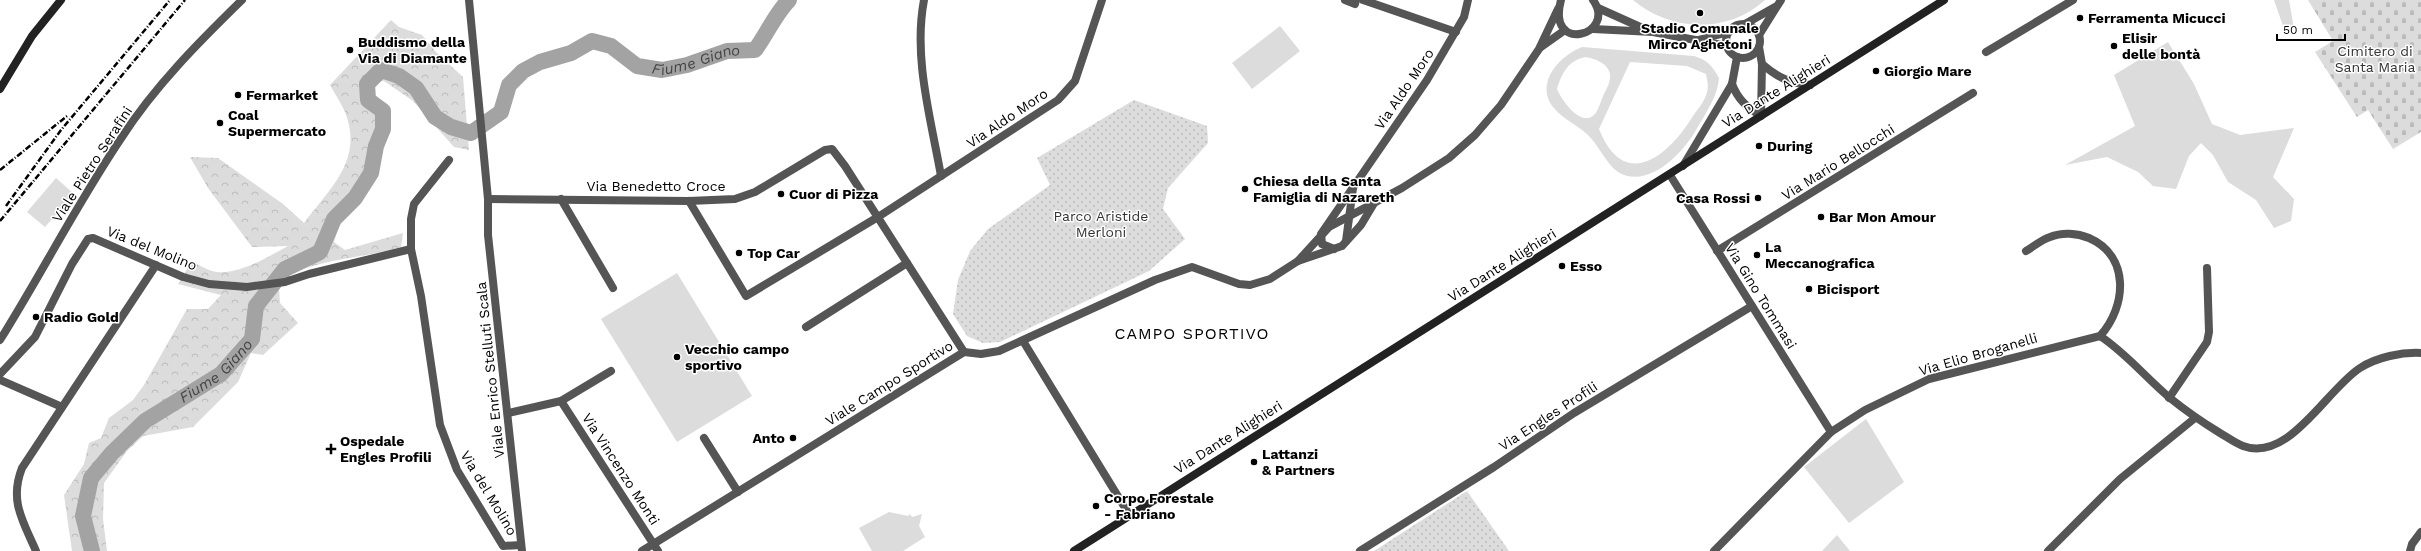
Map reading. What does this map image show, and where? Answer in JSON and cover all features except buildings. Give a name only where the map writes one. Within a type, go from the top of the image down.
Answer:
[{"type":"main road","points":[[0,89],[32,36],[61,0]]},
{"type":"main road","name":"Via Dante Alighieri","points":[[1074,551],[1944,0]]},
{"type":"street","name":"Viale Pietro Serafini","points":[[0,340],[31,290],[80,202],[122,135],[169,76],[206,35],[242,0]]},
{"type":"street","name":"Viale Enrico Stelluti Scala","points":[[469,0],[487,186],[488,235],[508,413],[521,548]]},
{"type":"street","points":[[924,0],[919,30],[925,88],[941,176]]},
{"type":"street","name":"Via Aldo Moro","points":[[689,201],[746,296],[878,217],[1058,100],[1074,81],[1102,0]]},
{"type":"street","points":[[1345,0],[1355,4],[1356,0]]},
{"type":"street","points":[[1362,0],[1456,32]]},
{"type":"street","name":"Via Aldo Moro","points":[[1321,234],[1427,80],[1464,17],[1468,0]]},
{"type":"street","name":"Viale Campo Sportivo","points":[[1298,261],[1321,234],[1350,216],[1373,205],[1449,158],[1475,135],[1501,105],[1539,49],[1561,0]]},
{"type":"street","points":[[1593,0],[1598,8],[1598,18],[1593,29]]},
{"type":"street","points":[[1986,52],[2073,0]]},
{"type":"street","points":[[1696,40],[1729,32],[1736,26],[1745,24],[1778,3]]},
{"type":"street","points":[[1732,84],[1737,96],[1746,107],[1761,116],[1762,64],[1759,47],[1759,35],[1778,3]]},
{"type":"street","points":[[1598,8],[1653,32]]},
{"type":"street","points":[[1558,9],[1559,22],[1565,30],[1580,34],[1593,29],[1653,32],[1727,46],[1737,57],[1748,58],[1757,52],[1759,47]]},
{"type":"street","points":[[1745,24],[1753,28],[1759,35]]},
{"type":"street","name":"Viale Campo Sportivo","points":[[1539,49],[1565,30]]},
{"type":"street","points":[[1727,46],[1729,32]]},
{"type":"street","points":[[1683,166],[1732,84],[1737,57]]},
{"type":"street","points":[[1762,64],[1776,76],[1790,83],[1810,85]]},
{"type":"street","name":"Via Mario Bellocchi","points":[[1717,251],[1973,93]]},
{"type":"street","name":"Via Benedetto Croce","points":[[488,199],[689,201],[735,199],[755,192],[829,149],[835,152],[964,352]]},
{"type":"street","name":"Via del Molino","points":[[449,160],[414,204],[411,219],[411,249],[421,296],[440,425],[447,447],[457,470],[503,546],[521,548]]},
{"type":"street","name":"Via Gino Tommasi","points":[[1670,174],[1831,432]]},
{"type":"street","name":"Via Aldo Moro","points":[[1350,216],[1353,188]]},
{"type":"street","points":[[561,199],[613,288]]},
{"type":"street","name":"Viale Campo Sportivo","points":[[642,551],[656,548],[738,492],[964,352],[981,354],[999,351],[1155,280],[1192,267],[1204,270],[1232,283],[1250,285],[1270,279],[1298,261],[1342,246],[1360,225],[1373,205]]},
{"type":"street","points":[[1346,241],[1350,216]]},
{"type":"street","points":[[1321,234],[1322,244],[1334,249]]},
{"type":"street","points":[[2026,251],[2049,237],[2063,234],[2079,234],[2099,243],[2111,254],[2119,269],[2121,286],[2117,308],[2108,327],[2100,336],[2114,345],[2169,398],[2195,418],[2242,446],[2256,450],[2270,448],[2285,440],[2349,376],[2361,367],[2389,356],[2421,353]]},
{"type":"street","name":"Via del Molino","points":[[0,374],[36,337],[72,264],[88,239],[93,238],[183,277],[209,284],[247,287],[285,282],[309,274],[411,249]]},
{"type":"street","points":[[806,327],[907,263]]},
{"type":"street","points":[[36,551],[22,519],[15,497],[17,482],[22,468],[156,265]]},
{"type":"street","points":[[2169,398],[2207,342],[2206,268]]},
{"type":"street","name":"Via Engles Profili","points":[[1362,550],[1494,467],[1574,413],[1752,306]]},
{"type":"street","name":"Via Elio Broganelli","points":[[1714,551],[1831,432],[1865,410],[1928,379],[2100,336]]},
{"type":"street","points":[[1023,341],[1130,516]]},
{"type":"street","points":[[508,413],[562,401],[611,371]]},
{"type":"street","points":[[0,380],[62,408]]},
{"type":"street","name":"Via Vincenzo Monti","points":[[562,401],[656,548]]},
{"type":"street","points":[[2048,551],[2120,479],[2195,418]]},
{"type":"street","points":[[704,438],[738,492]]},
{"type":"street","points":[[2410,551],[2412,544],[2421,532]]},
{"type":"green space","name":"Stadio Comunale Mirco Aghetoni","points":[[1633,0],[1765,0],[1750,11],[1734,19],[1699,25],[1682,23],[1664,18],[1648,11]]},
{"type":"green space","points":[[2274,0],[2289,0],[2294,29],[2285,32]]},
{"type":"green space","name":"Cimitero di Santa Maria","points":[[2308,0],[2421,0],[2421,132],[2393,149],[2368,110],[2357,117],[2315,52],[2333,41]]},
{"type":"green space","points":[[391,20],[399,27],[422,35],[436,52],[463,77],[469,150],[454,147],[413,101],[384,81],[363,78],[391,116],[363,177],[347,202],[334,242],[345,250],[403,233],[401,247],[373,254],[331,261],[287,276],[279,288],[280,303],[298,323],[263,355],[251,353],[238,382],[193,427],[143,436],[127,451],[104,483],[103,519],[107,551],[72,551],[64,495],[84,464],[89,443],[101,438],[109,418],[133,400],[144,385],[187,309],[208,309],[221,295],[178,284],[192,261],[212,271],[231,271],[252,265],[288,246],[252,247],[208,188],[190,157],[218,158],[283,204],[304,223],[341,172],[347,159],[350,145],[350,129],[345,112],[330,85]]},
{"type":"green space","points":[[1280,26],[1300,51],[1252,89],[1232,63]]},
{"type":"green space","points":[[2168,42],[2194,84],[2212,124],[2240,135],[2294,128],[2273,177],[2294,199],[2291,221],[2274,228],[2256,200],[2228,182],[2213,155],[2201,143],[2189,156],[2176,189],[2153,186],[2138,172],[2107,157],[2065,165],[2135,126],[2114,75]]},
{"type":"green space","points":[[1582,47],[1694,56],[1706,61],[1711,66],[1719,78],[1718,85],[1710,105],[1683,149],[1674,158],[1652,173],[1641,176],[1629,176],[1614,169],[1591,138],[1558,112],[1549,99],[1547,90],[1548,81],[1552,72],[1565,57]],"holes":[[[1586,57],[1604,64],[1609,70],[1610,74],[1610,79],[1596,112],[1590,118],[1584,118],[1572,111],[1557,89],[1561,77],[1567,68],[1575,61]],[[1630,62],[1687,66],[1706,74],[1708,85],[1708,90],[1701,105],[1683,131],[1659,155],[1646,162],[1633,163],[1621,159],[1609,148],[1599,129]]]},
{"type":"green space","name":"Parco Aristide Merloni","points":[[1134,100],[1207,126],[1208,143],[1168,188],[1163,209],[1185,239],[1149,271],[1000,342],[983,343],[967,336],[953,314],[958,280],[970,251],[988,229],[1050,185],[1037,158]]},
{"type":"green space","points":[[56,178],[74,194],[45,227],[27,212]]},
{"type":"green space","name":"Vecchio campo sportivo","points":[[677,273],[752,396],[677,442],[601,319]]},
{"type":"green space","points":[[1866,419],[1904,482],[1849,523],[1804,467]]},
{"type":"green space","points":[[1467,491],[1509,551],[1374,551]]},
{"type":"green space","points":[[889,512],[908,516],[910,514],[912,517],[922,514],[919,526],[925,537],[903,551],[872,551],[859,528]]},
{"type":"green space","points":[[1837,535],[1850,551],[1822,551]]},
{"type":"waterway","name":"Fiume Giano","points":[[92,551],[83,516],[91,478],[112,453],[145,421],[221,374],[252,339],[256,306],[285,269],[320,252],[334,219],[355,198],[371,173],[376,146],[383,129],[383,111],[368,100],[367,84],[381,70],[399,76],[416,88],[435,117],[451,127],[471,133],[501,112],[509,85],[523,71],[540,62],[571,53],[592,41],[611,46],[637,66],[662,70],[687,65],[727,51],[755,50],[779,11],[789,0]]},
{"type":"railway","points":[[6,206],[61,130],[170,0]]},
{"type":"railway","points":[[0,221],[185,0]]},
{"type":"railway","points":[[0,170],[67,116]]},
{"type":"place","name":"Stadio Comunale Mirco Aghetoni","points":[[1700,13]]},
{"type":"place","name":"Ferramenta Micucci","points":[[2080,18]]},
{"type":"place","name":"Elisir delle bontà","points":[[2114,46]]},
{"type":"place","name":"Buddismo della Via di Diamante","points":[[350,50]]},
{"type":"place","name":"Giorgio Mare","points":[[1876,71]]},
{"type":"place","name":"Fermarket","points":[[238,95]]},
{"type":"place","name":"Coal Supermercato","points":[[220,123]]},
{"type":"place","name":"During","points":[[1759,146]]},
{"type":"place","name":"Chiesa della Santa Famiglia di Nazareth","points":[[1245,189]]},
{"type":"place","name":"Cuor di Pizza","points":[[781,194]]},
{"type":"place","name":"Casa Rossi","points":[[1758,198]]},
{"type":"place","name":"Bar Mon Amour","points":[[1821,217]]},
{"type":"place","name":"Top Car","points":[[739,253]]},
{"type":"place","name":"La Meccanografica","points":[[1757,255]]},
{"type":"place","name":"Esso","points":[[1562,266]]},
{"type":"place","name":"Bicisport","points":[[1809,289]]},
{"type":"place","name":"Radio Gold","points":[[36,317]]},
{"type":"place","name":"Vecchio campo sportivo","points":[[677,357]]},
{"type":"place","name":"Anto","points":[[793,438]]},
{"type":"place","name":"Ospedale Engles Profili","points":[[331,449]]},
{"type":"place","name":"Lattanzi & Partners","points":[[1254,462]]},
{"type":"place","name":"Corpo Forestale - Fabriano","points":[[1096,506]]},
{"type":"district","name":"CAMPO SPORTIVO","points":[[1192,333]]}]
